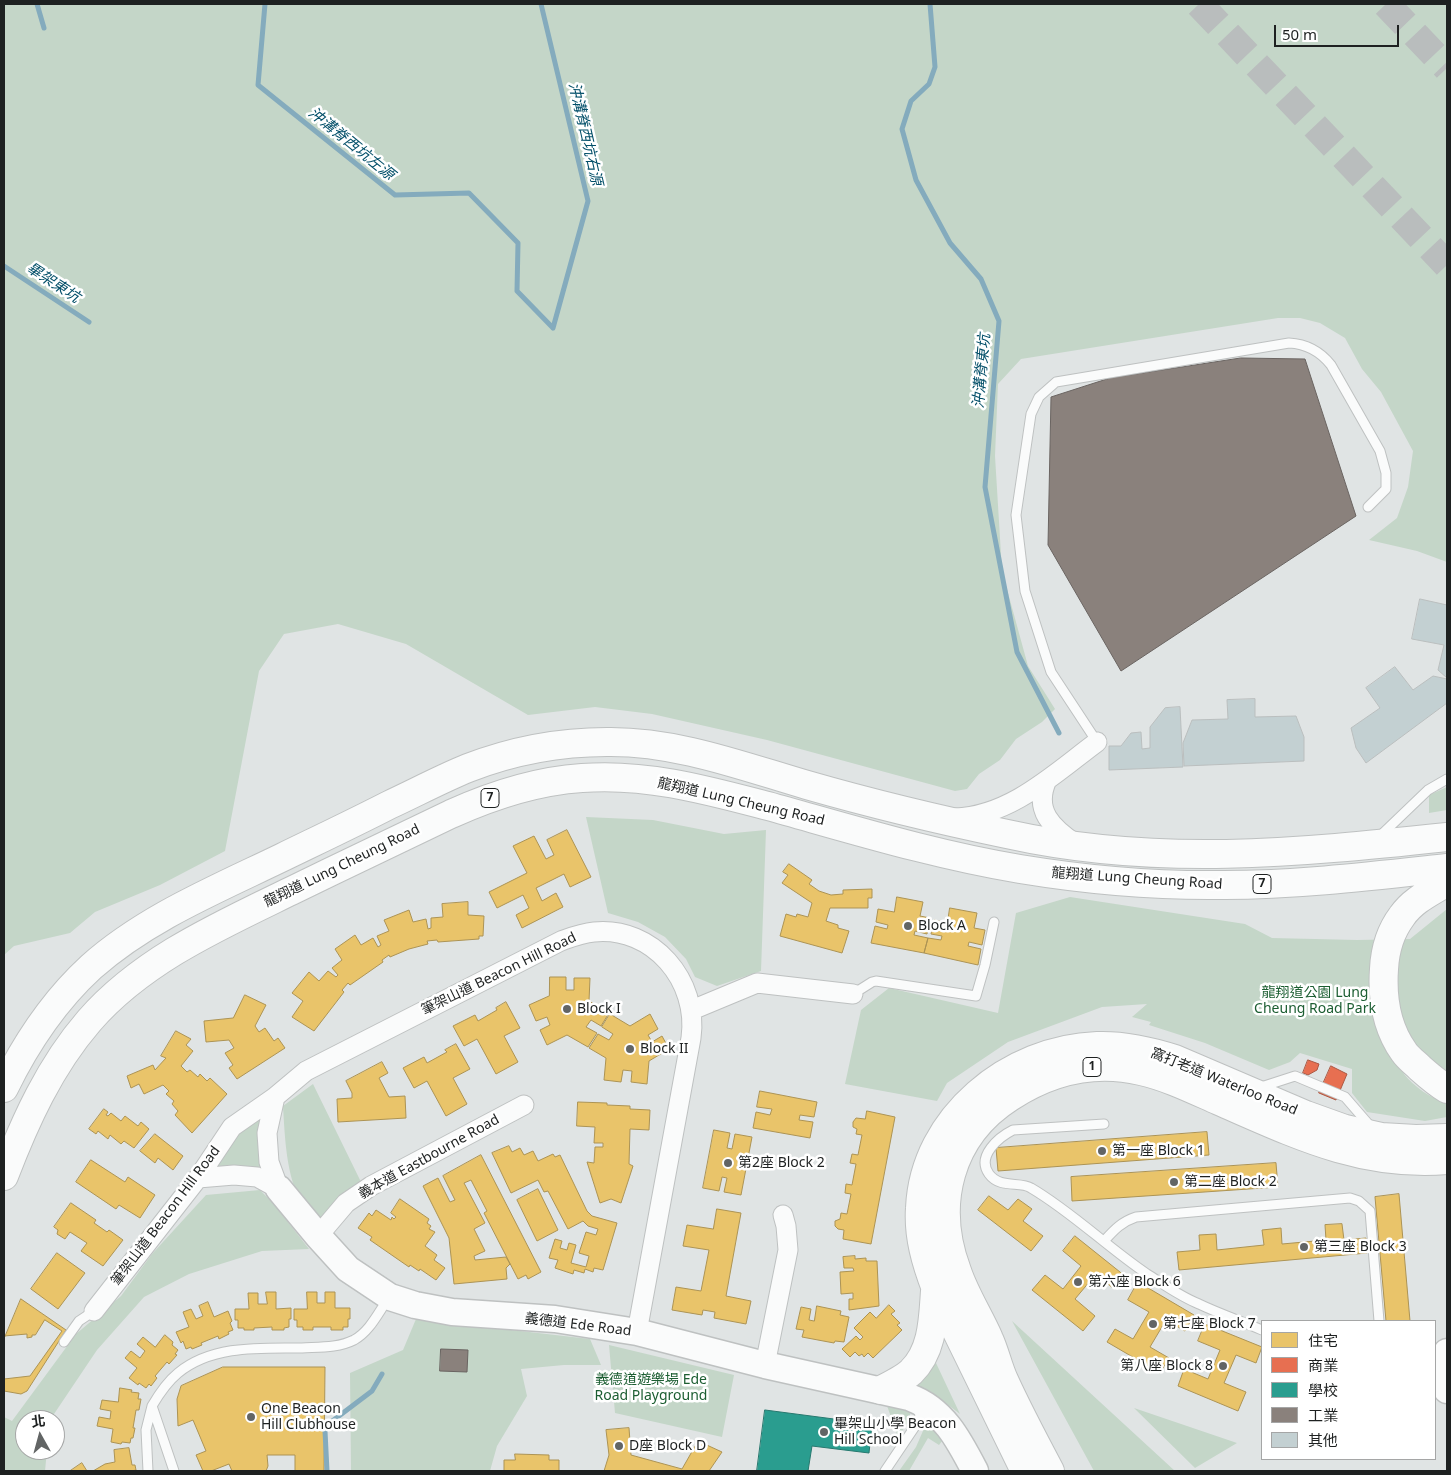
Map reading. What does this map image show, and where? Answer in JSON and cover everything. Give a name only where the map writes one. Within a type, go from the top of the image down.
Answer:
[{"type":"highway","name":"龍翔道 Lung Cheung Road","points":[[4,1088],[31,1039],[54,1007],[92,966],[138,932],[187,904],[446,778],[495,759],[529,750],[567,744],[610,742],[654,745],[696,753],[813,786],[938,818],[1024,838],[1080,847],[1134,867],[1247,885],[1304,882],[1447,868]]},
{"type":"highway","name":"龍翔道 Lung Cheung Road","points":[[4,1176],[40,1094],[71,1045],[89,1021],[108,1002],[147,969],[172,952],[229,921],[442,818],[477,803],[531,784],[557,780],[605,777],[662,782],[716,793],[964,858],[1038,871],[1134,867],[1212,855],[1369,845],[1447,837]]},
{"type":"highway","points":[[1447,882],[1412,903],[1394,926],[1387,944],[1383,976],[1383,1002],[1387,1019],[1404,1052],[1439,1084],[1447,1088]]},
{"type":"highway","name":"窩打老道 Waterloo Road","points":[[1025,1471],[948,1317],[936,1290],[924,1251],[920,1216],[921,1198],[929,1166],[942,1137],[954,1118],[978,1093],[1010,1070],[1041,1057],[1069,1049],[1096,1046],[1118,1047],[1159,1054],[1328,1124],[1381,1137],[1447,1138]]},
{"type":"highway","name":"窩打老道 Waterloo Road","points":[[1050,1471],[1003,1379],[990,1340],[954,1265],[946,1225],[946,1189],[954,1163],[980,1122],[1004,1100],[1038,1081],[1075,1069],[1102,1066],[1126,1068],[1168,1079],[1340,1150],[1392,1160],[1447,1160]]},
{"type":"highway","points":[[881,1390],[910,1373],[924,1356],[932,1330],[936,1290]]},
{"type":"highway","points":[[948,1317],[951,1349],[956,1366],[1006,1471]]},
{"type":"highway","points":[[990,1340],[1020,1370],[1070,1471]]},
{"type":"street","points":[[938,818],[962,818],[991,812],[1011,803],[1047,780],[1098,742]]},
{"type":"street","points":[[1047,780],[1042,796],[1043,807],[1048,820],[1060,834],[1080,847]]},
{"type":"street","name":"筆架山道 Beacon Hill Road","points":[[94,1310],[198,1178],[232,1127],[275,1097],[306,1071],[561,942],[584,933],[596,931],[631,937],[653,949],[677,973],[689,997],[692,1010],[692,1038],[637,1332]]},
{"type":"street","points":[[692,1010],[757,983],[853,994]]},
{"type":"street","name":"義德道 Ede Road","points":[[275,1097],[267,1133],[269,1162],[279,1188],[348,1269],[390,1296],[415,1305],[448,1312],[554,1319],[637,1332],[854,1388],[881,1390],[919,1400],[937,1413],[952,1430],[975,1471]]},
{"type":"street","name":"義本道 Eastbourne Road","points":[[318,1236],[346,1203],[371,1186],[524,1106]]},
{"type":"street","points":[[198,1178],[234,1174],[257,1177],[279,1188]]},
{"type":"street","points":[[765,1365],[788,1250],[783,1215]]},
{"type":"street","points":[[1445,1348],[1447,1390]]},
{"type":"lane","points":[[1098,742],[1051,672],[1025,591],[1016,515],[1031,414],[1039,397],[1056,382],[1289,343],[1305,345],[1320,353],[1336,371],[1380,451],[1386,473],[1386,489],[1368,507]]},
{"type":"lane","points":[[1369,845],[1428,790],[1447,779]]},
{"type":"lane","points":[[853,994],[876,981],[976,996],[994,922]]},
{"type":"lane","points":[[1104,1124],[1013,1130],[1003,1135],[992,1145],[987,1157],[986,1166],[990,1175],[1007,1185],[1028,1186],[1053,1202],[1147,1274],[1197,1304],[1261,1330]]},
{"type":"lane","points":[[1104,1241],[1118,1226],[1136,1217],[1350,1198],[1359,1201],[1370,1211],[1379,1320]]},
{"type":"lane","points":[[148,1471],[146,1430],[152,1406],[163,1388],[178,1373],[196,1362],[213,1355],[256,1348],[330,1347],[354,1340],[365,1332],[390,1296]]},
{"type":"lane","points":[[64,1342],[78,1321],[94,1310]]},
{"type":"lane","points":[[885,1471],[920,1419],[919,1400]]},
{"type":"lane","points":[[152,1406],[174,1471]]},
{"type":"green space","points":[[4,4],[1447,4],[1447,562],[1417,551],[1369,540],[1397,518],[1408,487],[1413,451],[1381,392],[1362,369],[1345,338],[1320,323],[1300,318],[1278,318],[1021,359],[998,384],[995,456],[1002,571],[1028,666],[1055,709],[1042,722],[1016,739],[1000,760],[979,774],[967,789],[955,791],[767,740],[652,714],[595,707],[528,715],[406,644],[338,624],[284,634],[259,671],[225,851],[160,885],[95,912],[70,933],[14,946],[4,955]]},
{"type":"green space","points":[[1447,787],[1447,810],[1429,813],[1429,795]]},
{"type":"green space","points":[[586,817],[653,820],[724,834],[766,830],[761,971],[717,986],[695,977],[686,959],[665,937],[638,922],[608,913]]},
{"type":"green space","name":"龍翔道公園 Lung Cheung Road Park","points":[[1070,897],[1245,924],[1272,938],[1410,939],[1447,909],[1447,1074],[1430,1062],[1424,1055],[1399,1012],[1386,1022],[1404,1074],[1423,1092],[1447,1104],[1447,1117],[1425,1121],[1367,1112],[1352,1093],[1352,1069],[1300,1053],[1290,1062],[1269,1070],[1205,1043],[1149,1025],[1151,1022],[1132,1017],[1147,1004],[1102,1007],[1008,1042],[947,1083],[937,1101],[845,1084],[861,1010],[889,988],[998,1013],[1016,913]]},
{"type":"green space","points":[[313,1084],[361,1182],[318,1227],[304,1208],[289,1169],[283,1106]]},
{"type":"green space","points":[[262,1115],[263,1165],[260,1169],[214,1169],[230,1140]]},
{"type":"green space","points":[[260,1190],[274,1204],[309,1249],[262,1251],[189,1274],[144,1297],[97,1350],[57,1410],[20,1410],[76,1334],[121,1296],[152,1254],[206,1195]]},
{"type":"green space","points":[[416,1319],[590,1339],[601,1365],[564,1365],[521,1369],[527,1396],[497,1446],[490,1471],[351,1471],[350,1373],[403,1350]]},
{"type":"green space","points":[[1012,1321],[1175,1471],[1094,1471]]},
{"type":"green space","name":"義德道遊樂場 Ede Road Playground","points":[[609,1345],[734,1375],[722,1437],[615,1413]]},
{"type":"green space","points":[[936,1363],[960,1414],[931,1392],[915,1386]]},
{"type":"green space","points":[[885,1400],[910,1406],[910,1419],[898,1437]]},
{"type":"green space","points":[[1134,1408],[1237,1443],[1195,1468]]},
{"type":"green space","points":[[4,1417],[12,1421],[15,1417],[15,1460],[46,1460],[45,1471],[4,1471]]},
{"type":"green space","points":[[929,1417],[946,1436],[939,1445],[928,1438],[909,1471],[899,1471],[916,1447]]},
{"type":"building: 住宅","points":[[567,830],[591,877],[570,887],[564,874],[536,888],[542,901],[556,893],[563,907],[522,928],[516,915],[529,908],[523,895],[497,908],[489,892],[527,873],[513,846],[534,836],[546,859],[554,855],[547,840]]},
{"type":"building: 住宅","points":[[789,864],[812,880],[809,884],[819,891],[831,895],[843,894],[843,890],[872,889],[872,898],[868,898],[868,908],[830,908],[826,921],[838,925],[838,928],[849,931],[842,953],[780,936],[786,914],[796,917],[797,914],[808,917],[812,903],[782,883],[788,875],[783,872]]},
{"type":"building: 住宅","name":"Block A","points":[[897,897],[923,902],[920,916],[930,918],[927,934],[915,931],[914,935],[928,938],[924,953],[871,943],[875,926],[887,929],[888,925],[876,922],[878,909],[894,912]]},
{"type":"building: 住宅","points":[[468,902],[468,915],[484,916],[483,936],[479,936],[479,939],[427,941],[428,944],[390,957],[389,955],[382,960],[383,962],[350,985],[348,983],[342,990],[344,992],[314,1031],[292,1017],[303,1001],[292,993],[309,972],[319,981],[328,971],[336,977],[338,975],[332,968],[342,960],[335,949],[355,935],[361,945],[373,938],[378,947],[381,945],[377,936],[389,931],[384,920],[409,910],[413,922],[426,919],[428,929],[431,928],[431,918],[443,917],[442,904]]},
{"type":"building: 住宅","points":[[950,908],[977,913],[974,928],[985,930],[982,945],[969,942],[968,946],[981,949],[978,965],[924,953],[928,938],[941,940],[942,936],[931,934],[934,920],[947,923]]},
{"type":"building: 住宅","name":"Block I","points":[[550,977],[566,977],[566,990],[574,990],[574,978],[590,978],[589,1001],[609,1013],[601,1026],[591,1020],[586,1027],[597,1033],[588,1047],[567,1035],[547,1045],[540,1030],[550,1025],[547,1017],[536,1021],[529,1005],[549,996]]},
{"type":"building: 住宅","points":[[245,995],[266,1005],[255,1026],[259,1032],[265,1028],[274,1041],[278,1038],[285,1048],[237,1079],[229,1068],[233,1065],[225,1053],[234,1048],[229,1040],[206,1042],[204,1021],[233,1018]]},
{"type":"building: 住宅","points":[[506,1002],[520,1028],[504,1036],[518,1062],[496,1074],[477,1039],[464,1046],[453,1026],[475,1015],[478,1021],[497,1010],[496,1008]]},
{"type":"building: 住宅","name":"Block II","points":[[610,1014],[630,1026],[650,1014],[658,1029],[648,1035],[652,1042],[662,1036],[669,1049],[649,1061],[647,1084],[631,1082],[632,1071],[623,1070],[621,1082],[604,1080],[606,1058],[589,1048],[598,1034],[609,1040],[613,1034],[602,1027]]},
{"type":"building: 住宅","points":[[176,1031],[191,1039],[186,1045],[193,1051],[181,1066],[187,1072],[190,1070],[198,1077],[200,1074],[207,1081],[210,1078],[227,1094],[192,1133],[175,1115],[178,1111],[172,1104],[174,1101],[166,1094],[169,1091],[163,1085],[144,1094],[139,1084],[131,1088],[127,1076],[153,1065],[155,1070],[166,1058],[161,1056]]},
{"type":"building: 住宅","points":[[456,1044],[470,1069],[453,1078],[467,1104],[446,1116],[427,1081],[414,1088],[403,1068],[424,1057],[427,1063],[447,1052],[445,1050]]},
{"type":"building: 住宅","points":[[382,1062],[388,1073],[379,1078],[389,1097],[405,1096],[406,1118],[338,1122],[337,1099],[352,1098],[352,1093],[346,1081]]},
{"type":"building: 住宅","points":[[760,1091],[817,1102],[814,1117],[800,1115],[799,1120],[813,1122],[810,1138],[753,1128],[756,1112],[770,1115],[772,1109],[757,1107]]},
{"type":"building: 住宅","points":[[578,1102],[607,1103],[607,1105],[630,1106],[630,1109],[650,1110],[649,1130],[630,1129],[629,1164],[633,1166],[621,1203],[611,1199],[600,1203],[587,1162],[594,1163],[595,1147],[603,1147],[603,1143],[594,1143],[595,1127],[577,1126]]},
{"type":"building: 住宅","points":[[104,1109],[108,1112],[106,1115],[108,1116],[111,1113],[121,1121],[125,1116],[138,1126],[141,1122],[149,1129],[134,1148],[124,1141],[121,1144],[110,1135],[108,1139],[98,1131],[96,1134],[89,1129]]},
{"type":"building: 住宅","points":[[867,1111],[895,1117],[871,1244],[843,1239],[844,1230],[838,1229],[835,1226],[835,1221],[840,1219],[841,1213],[847,1214],[851,1194],[845,1193],[846,1184],[852,1185],[856,1164],[850,1163],[852,1154],[858,1155],[862,1135],[856,1134],[857,1129],[853,1127],[853,1122],[856,1118],[865,1119]]},
{"type":"building: 住宅","name":"第2座 Block 2","points":[[714,1130],[730,1133],[727,1148],[732,1149],[735,1134],[752,1137],[741,1195],[724,1192],[727,1178],[722,1177],[719,1191],[703,1188]]},
{"type":"building: 住宅","name":"第一座 Block 1","points":[[1207,1132],[1209,1155],[998,1171],[996,1148]]},
{"type":"building: 住宅","points":[[155,1134],[183,1156],[173,1170],[158,1158],[155,1163],[140,1151]]},
{"type":"building: 住宅","points":[[509,1146],[512,1152],[520,1148],[524,1155],[533,1151],[538,1161],[553,1154],[555,1157],[560,1155],[587,1211],[592,1216],[617,1223],[603,1270],[594,1268],[593,1272],[585,1269],[584,1273],[574,1270],[573,1274],[555,1268],[558,1260],[549,1258],[555,1239],[562,1241],[560,1248],[567,1250],[569,1243],[576,1245],[571,1263],[586,1267],[589,1256],[579,1253],[586,1232],[596,1235],[598,1229],[588,1226],[583,1221],[568,1229],[548,1191],[544,1192],[538,1180],[511,1193],[492,1153]]},
{"type":"building: 住宅","points":[[481,1155],[541,1272],[528,1279],[526,1275],[518,1279],[484,1213],[487,1211],[471,1180],[464,1183],[485,1223],[474,1229],[485,1251],[474,1256],[475,1260],[506,1257],[510,1264],[506,1268],[507,1279],[454,1284],[449,1238],[423,1186],[438,1178],[450,1202],[455,1200],[443,1176]]},
{"type":"building: 住宅","points":[[91,1160],[125,1182],[128,1177],[155,1195],[140,1218],[119,1205],[116,1209],[76,1182]]},
{"type":"building: 住宅","name":"第二座 Block 2","points":[[1276,1163],[1278,1187],[1072,1201],[1071,1177]]},
{"type":"building: 住宅","points":[[538,1189],[558,1230],[537,1241],[517,1200]]},
{"type":"building: 住宅","points":[[1399,1194],[1410,1320],[1386,1320],[1375,1197]]},
{"type":"building: 住宅","points":[[989,1196],[1008,1210],[1018,1199],[1032,1209],[1023,1221],[1043,1236],[1031,1251],[978,1210]]},
{"type":"building: 住宅","points":[[400,1199],[429,1219],[427,1223],[431,1226],[429,1229],[435,1232],[425,1246],[437,1255],[434,1260],[445,1268],[436,1280],[420,1269],[419,1271],[410,1265],[409,1267],[370,1240],[372,1237],[358,1228],[369,1213],[372,1216],[376,1210],[391,1220],[392,1217],[394,1219],[396,1217],[391,1213]]},
{"type":"building: 住宅","points":[[71,1203],[96,1220],[94,1223],[107,1232],[109,1230],[123,1240],[103,1266],[81,1251],[87,1243],[70,1232],[65,1239],[57,1234],[58,1230],[54,1227]]},
{"type":"building: 住宅","points":[[717,1209],[741,1213],[726,1296],[751,1301],[746,1324],[714,1318],[715,1312],[703,1310],[702,1315],[672,1310],[676,1287],[701,1291],[709,1250],[683,1246],[687,1225],[713,1229]]},
{"type":"building: 住宅","name":"第三座 Block 3","points":[[1342,1224],[1344,1240],[1366,1238],[1367,1253],[1179,1270],[1177,1252],[1200,1250],[1199,1235],[1216,1234],[1217,1250],[1264,1245],[1262,1230],[1281,1228],[1282,1244],[1326,1240],[1325,1225]]},
{"type":"building: 住宅","name":"第六座 Block 6","points":[[1075,1236],[1125,1276],[1114,1289],[1096,1274],[1075,1299],[1095,1316],[1083,1331],[1032,1290],[1045,1275],[1063,1289],[1081,1266],[1063,1251]]},
{"type":"building: 住宅","points":[[57,1253],[85,1273],[58,1309],[31,1289]]},
{"type":"building: 住宅","points":[[855,1256],[855,1259],[866,1258],[866,1261],[877,1261],[879,1306],[849,1310],[849,1299],[853,1299],[853,1293],[841,1294],[840,1272],[854,1271],[853,1268],[844,1268],[843,1257]]},
{"type":"building: 住宅","name":"第七座 Block 7","points":[[1138,1282],[1194,1315],[1185,1331],[1166,1320],[1150,1347],[1169,1358],[1160,1373],[1107,1342],[1115,1329],[1133,1339],[1149,1312],[1128,1300]]},
{"type":"building: 住宅","points":[[266,1292],[276,1292],[276,1309],[291,1308],[289,1327],[284,1328],[284,1330],[272,1330],[272,1327],[254,1328],[254,1330],[238,1328],[238,1320],[235,1320],[235,1309],[249,1309],[248,1293],[258,1293],[258,1304],[267,1304]]},
{"type":"building: 住宅","points":[[307,1292],[317,1292],[317,1303],[325,1303],[325,1292],[335,1292],[335,1308],[350,1308],[348,1327],[343,1327],[343,1330],[331,1330],[331,1327],[313,1327],[313,1330],[303,1330],[303,1327],[297,1327],[297,1320],[294,1320],[294,1309],[307,1309]]},
{"type":"building: 住宅","points":[[21,1299],[66,1330],[27,1391],[21,1394],[4,1391],[4,1339]]},
{"type":"building: 住宅","points":[[208,1302],[214,1317],[228,1311],[233,1330],[219,1339],[218,1336],[201,1343],[202,1345],[186,1349],[176,1332],[189,1327],[183,1312],[191,1309],[196,1319],[203,1316],[199,1306]]},
{"type":"building: 住宅","points":[[889,1305],[895,1311],[891,1314],[900,1323],[897,1325],[902,1330],[873,1358],[868,1353],[864,1357],[862,1354],[859,1356],[855,1352],[850,1357],[842,1349],[856,1336],[860,1340],[863,1337],[854,1328],[870,1312],[876,1318]]},
{"type":"building: 住宅","points":[[817,1306],[841,1311],[840,1315],[849,1317],[844,1342],[835,1341],[834,1343],[802,1337],[804,1330],[796,1329],[801,1307],[811,1309],[809,1320],[814,1321]]},
{"type":"building: 住宅","points":[[45,1320],[62,1331],[30,1376],[4,1379],[4,1336],[27,1334],[27,1338],[32,1337]]},
{"type":"building: 住宅","name":"第八座 Block 8","points":[[1205,1324],[1261,1347],[1256,1363],[1236,1355],[1224,1383],[1246,1392],[1238,1411],[1178,1386],[1184,1369],[1208,1379],[1220,1350],[1198,1341]]},
{"type":"building: 住宅","points":[[165,1335],[178,1350],[175,1354],[177,1355],[169,1364],[167,1362],[155,1376],[157,1378],[151,1386],[149,1384],[146,1388],[139,1383],[138,1385],[129,1378],[137,1368],[125,1358],[131,1351],[140,1358],[145,1351],[137,1344],[143,1337],[155,1347]]},
{"type":"building: 住宅","name":"One Beacon Hill Clubhouse","points":[[223,1367],[325,1367],[324,1471],[295,1471],[295,1455],[267,1455],[268,1466],[266,1471],[232,1471],[229,1464],[211,1471],[203,1471],[196,1455],[206,1451],[193,1420],[178,1426],[177,1399],[181,1386]]},
{"type":"building: 住宅","points":[[120,1388],[139,1393],[138,1399],[141,1399],[139,1410],[136,1410],[133,1438],[131,1438],[130,1443],[122,1442],[121,1444],[111,1442],[113,1429],[97,1426],[99,1417],[110,1419],[111,1411],[100,1409],[102,1400],[118,1402]]},
{"type":"building: 住宅","name":"D座 Block D","points":[[629,1428],[631,1455],[682,1469],[698,1441],[722,1452],[709,1471],[604,1471],[609,1455],[606,1430]]},
{"type":"building: 住宅","points":[[129,1448],[132,1465],[135,1465],[136,1470],[93,1471],[105,1464],[115,1462],[114,1450]]},
{"type":"building: 住宅","points":[[515,1454],[549,1455],[549,1460],[559,1460],[559,1471],[504,1471],[504,1460],[515,1460]]},
{"type":"building: 住宅","points":[[82,1463],[87,1471],[70,1471]]},
{"type":"building: 商業","points":[[1308,1060],[1319,1064],[1317,1070],[1308,1075],[1303,1073]]},
{"type":"building: 商業","points":[[1331,1066],[1347,1074],[1336,1100],[1319,1093]]},
{"type":"building: 學校","points":[[765,1410],[872,1424],[869,1453],[812,1446],[808,1471],[757,1471]]},
{"type":"building: 工業","points":[[1241,358],[1305,359],[1356,516],[1121,671],[1048,545],[1051,397],[1110,378]]},
{"type":"building: 工業","points":[[441,1349],[468,1350],[467,1372],[440,1371]]},
{"type":"building: 其他","points":[[1420,599],[1447,605],[1447,678],[1438,670],[1444,645],[1412,639]]},
{"type":"building: 其他","points":[[1395,667],[1413,690],[1433,676],[1447,679],[1447,703],[1366,763],[1356,748],[1351,728],[1380,708],[1366,688]]},
{"type":"building: 其他","points":[[1255,699],[1255,717],[1296,716],[1304,737],[1304,761],[1184,766],[1183,743],[1192,720],[1228,719],[1227,700]]},
{"type":"building: 其他","points":[[1180,707],[1183,767],[1109,770],[1109,746],[1121,746],[1131,733],[1141,732],[1142,749],[1150,748],[1150,727],[1165,708]]},
{"type":"waterway","points":[[37,4],[44,28]]},
{"type":"waterway","name":"沖溝脊西坑左源","points":[[265,4],[258,85],[395,195],[469,193],[518,243],[517,291],[553,328]]},
{"type":"waterway","name":"沖溝脊西坑右源","points":[[541,4],[588,201],[553,328]]},
{"type":"waterway","name":"沖溝脊東坑","points":[[930,4],[935,67],[929,84],[911,101],[902,129],[916,180],[950,243],[981,279],[999,321],[985,487],[1017,652],[1059,733]]},
{"type":"waterway","name":"畢架東坑","points":[[4,266],[89,322]]},
{"type":"waterway","points":[[327,1471],[325,1431],[327,1425],[372,1391],[382,1374]]},
{"type":"tunnel","points":[[1199,4],[1447,265]]},
{"type":"tunnel","points":[[1386,4],[1447,68]]},
{"type":"place","name":"Block A","points":[[908,926]]},
{"type":"place","name":"Block I","points":[[567,1009]]},
{"type":"place","name":"Block II","points":[[630,1049]]},
{"type":"place","name":"第一座 Block 1","points":[[1102,1151]]},
{"type":"place","name":"第2座 Block 2","points":[[728,1163]]},
{"type":"place","name":"第二座 Block 2","points":[[1174,1182]]},
{"type":"place","name":"第三座 Block 3","points":[[1304,1247]]},
{"type":"place","name":"第六座 Block 6","points":[[1078,1282]]},
{"type":"place","name":"第七座 Block 7","points":[[1153,1324]]},
{"type":"place","name":"第八座 Block 8","points":[[1223,1366]]},
{"type":"place","name":"One Beacon Hill Clubhouse","points":[[251,1417]]},
{"type":"place","name":"畢架山小學 Beacon Hill School","points":[[824,1432]]},
{"type":"place","name":"D座 Block D","points":[[619,1446]]}]
